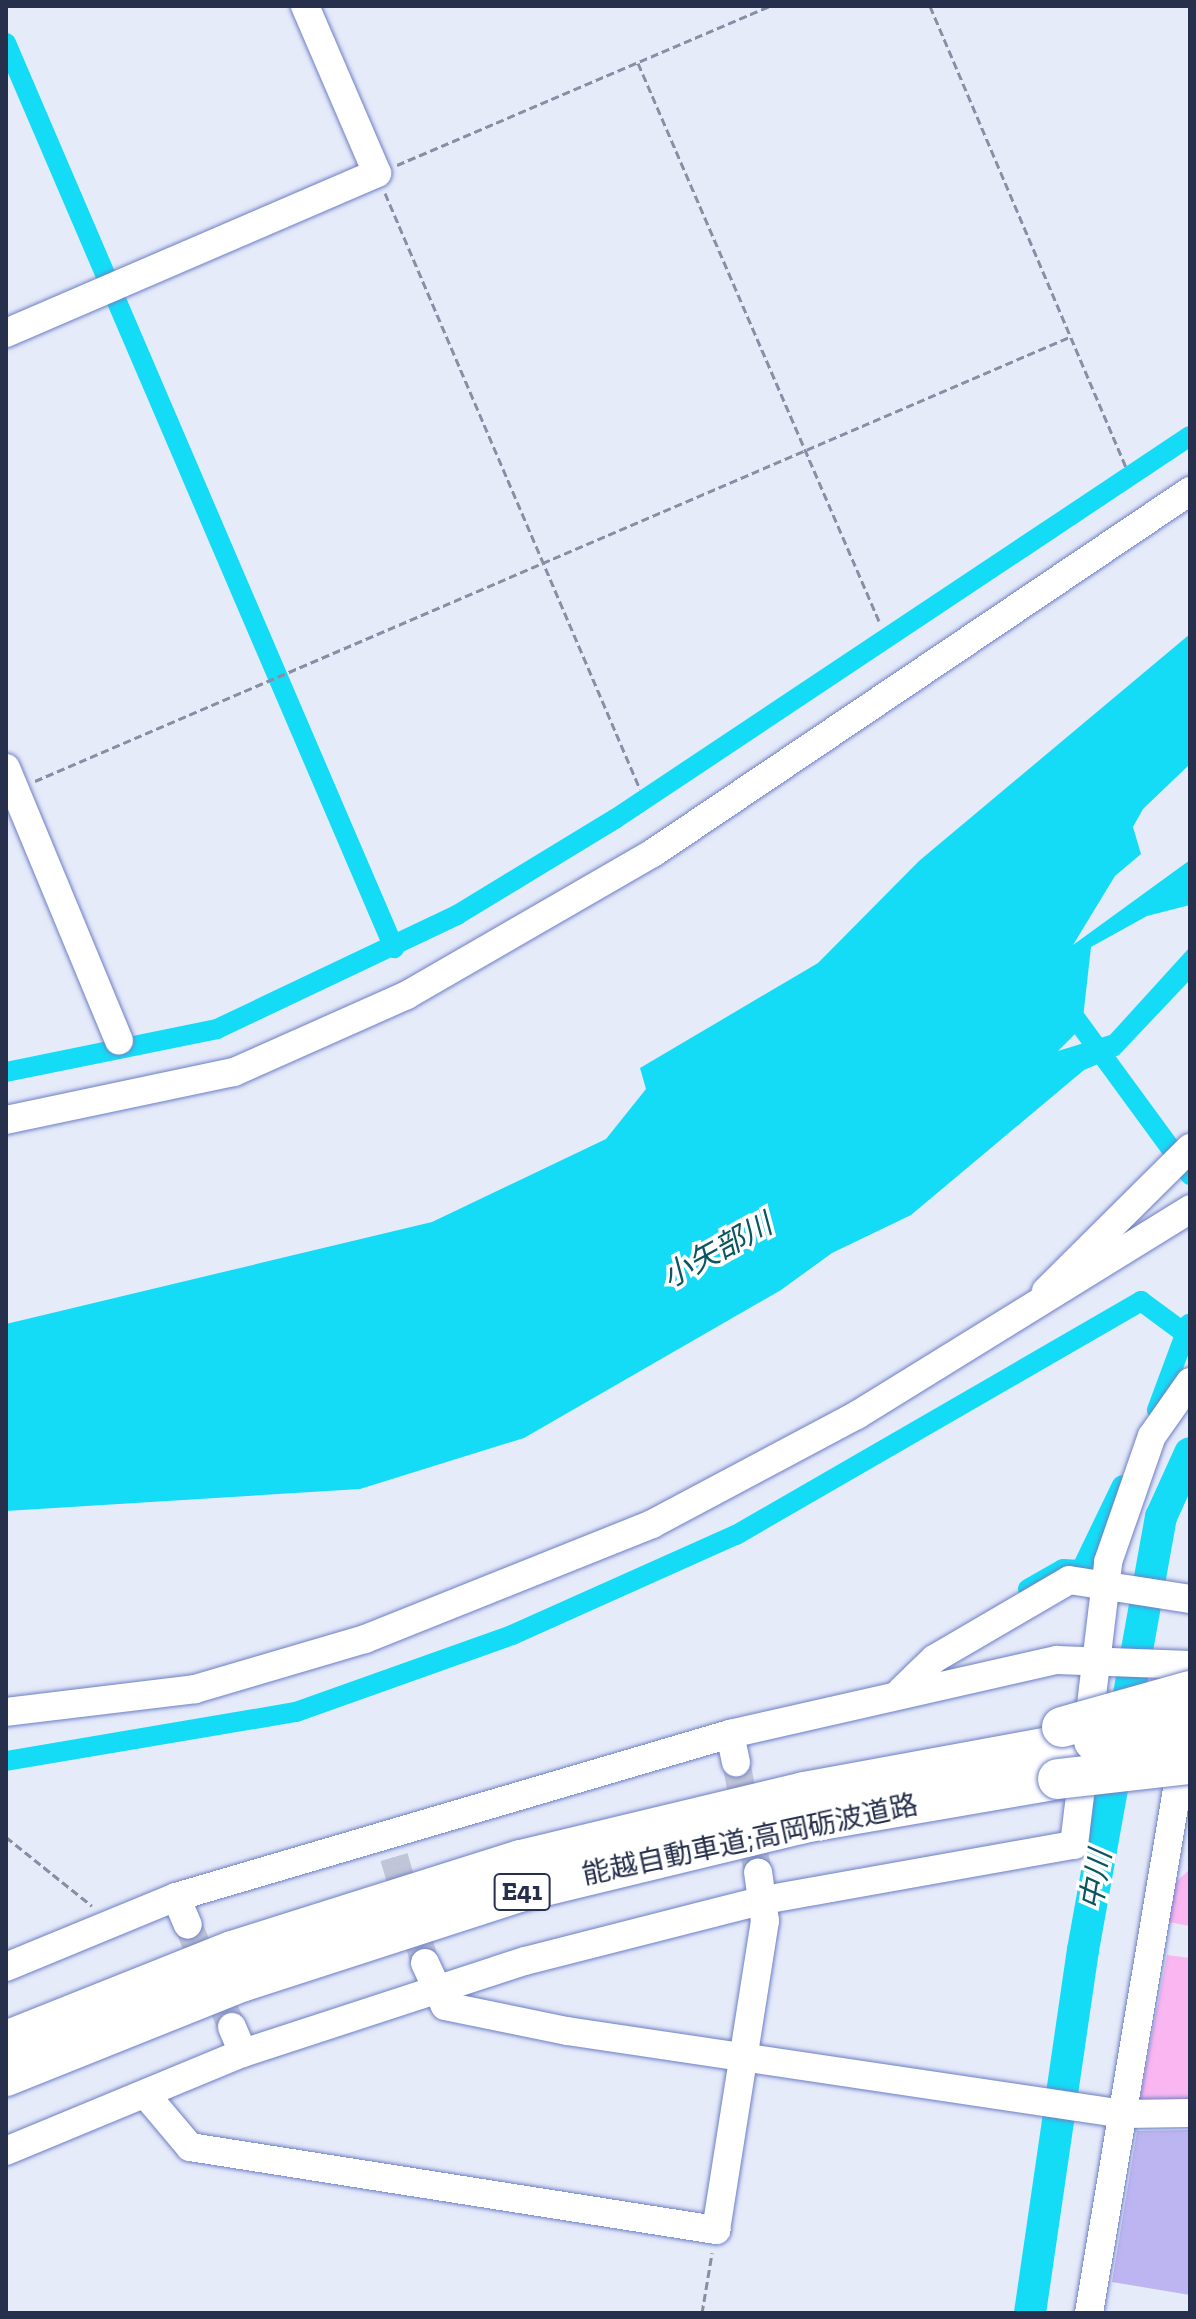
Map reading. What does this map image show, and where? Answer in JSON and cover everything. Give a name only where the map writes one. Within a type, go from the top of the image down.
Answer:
[{"type":"highway","points":[[1059,1751],[1184,1674]]},
{"type":"highway","name":"能越自動車道;高岡砺波道路","points":[[6,2041],[381,1900],[652,1825],[1190,1728]]},
{"type":"highway","name":"能越自動車道;高岡砺波道路","points":[[6,2076],[244,1981],[523,1891],[804,1823],[1059,1751],[1190,1764]]},
{"type":"street","points":[[6,333],[377,173],[305,6]]},
{"type":"street","points":[[6,1120],[234,1072],[407,995],[653,853],[1190,491]]},
{"type":"street","points":[[11,779],[119,1041]]},
{"type":"street","points":[[1038,1306],[1049,1285],[1157,1175],[1190,1148]]},
{"type":"street","points":[[6,1712],[195,1689],[484,1595],[652,1524],[857,1415],[1038,1306],[1190,1209]]},
{"type":"street","points":[[6,2151],[243,2053],[432,1990],[764,1900],[1074,1845],[1116,1585],[1108,1562],[1152,1436],[1190,1382]]},
{"type":"street","points":[[900,1691],[934,1659],[1018,1605],[1069,1580],[1176,1596]]},
{"type":"street","points":[[6,1967],[176,1897],[390,1845],[730,1734],[900,1691],[1106,1656],[1184,1674]]},
{"type":"street","points":[[1089,2313],[1124,2114],[1179,1839],[1190,1712]]},
{"type":"street","points":[[730,1734],[736,1762]]},
{"type":"street","points":[[146,2095],[190,2147],[716,2230],[764,1900],[758,1872]]},
{"type":"street","points":[[176,1897],[188,1925]]},
{"type":"street","points":[[425,1963],[432,1990],[445,2006],[552,2028],[742,2052],[1124,2114],[1190,2113]]},
{"type":"street","points":[[232,2027],[243,2053]]},
{"type":"path","points":[[640,789],[540,565],[377,173],[769,6]]},
{"type":"path","points":[[930,6],[1126,467]]},
{"type":"path","points":[[638,63],[879,621]]},
{"type":"path","points":[[11,779],[540,565],[1072,336]]},
{"type":"path","points":[[6,1837],[113,1923]]},
{"type":"path","points":[[702,2313],[716,2230]]},
{"type":"shaded area","points":[[1190,1869],[1190,1926],[1168,1922],[1174,1884]]},
{"type":"shaded area","points":[[1167,1955],[1190,1958],[1190,2101],[1140,2099]]},
{"type":"water","name":"小矢部川","points":[[1190,634],[1190,764],[1143,809],[1133,827],[1141,854],[1115,876],[1073,945],[1190,860],[1190,905],[1147,916],[1091,947],[1082,1027],[1058,1051],[1110,1035],[1190,947],[1190,980],[1119,1055],[1084,1070],[911,1215],[832,1253],[781,1290],[524,1438],[360,1489],[6,1511],[6,1324],[432,1222],[606,1139],[646,1089],[640,1068],[818,963],[919,861]]},
{"type":"building","points":[[1190,2130],[1190,2295],[1112,2282],[1137,2131]]},
{"type":"waterway","points":[[6,43],[394,948]]},
{"type":"waterway","points":[[6,1072],[217,1029],[457,915],[615,819],[1190,436]]},
{"type":"waterway","points":[[1065,1004],[1190,1175]]},
{"type":"waterway","points":[[6,1761],[296,1712],[512,1635],[736,1535],[1141,1301],[1183,1332]]},
{"type":"waterway","points":[[1157,1410],[1189,1324]]},
{"type":"waterway","name":"中川","points":[[1030,2313],[1083,1950],[1161,1517],[1190,1453]]},
{"type":"waterway","points":[[1028,1589],[1063,1569],[1081,1570],[1122,1485]]},
{"type":"tunnel","points":[[736,1762],[758,1872]]},
{"type":"tunnel","points":[[394,1857],[425,1963]]},
{"type":"tunnel","points":[[188,1925],[232,2027]]}]
